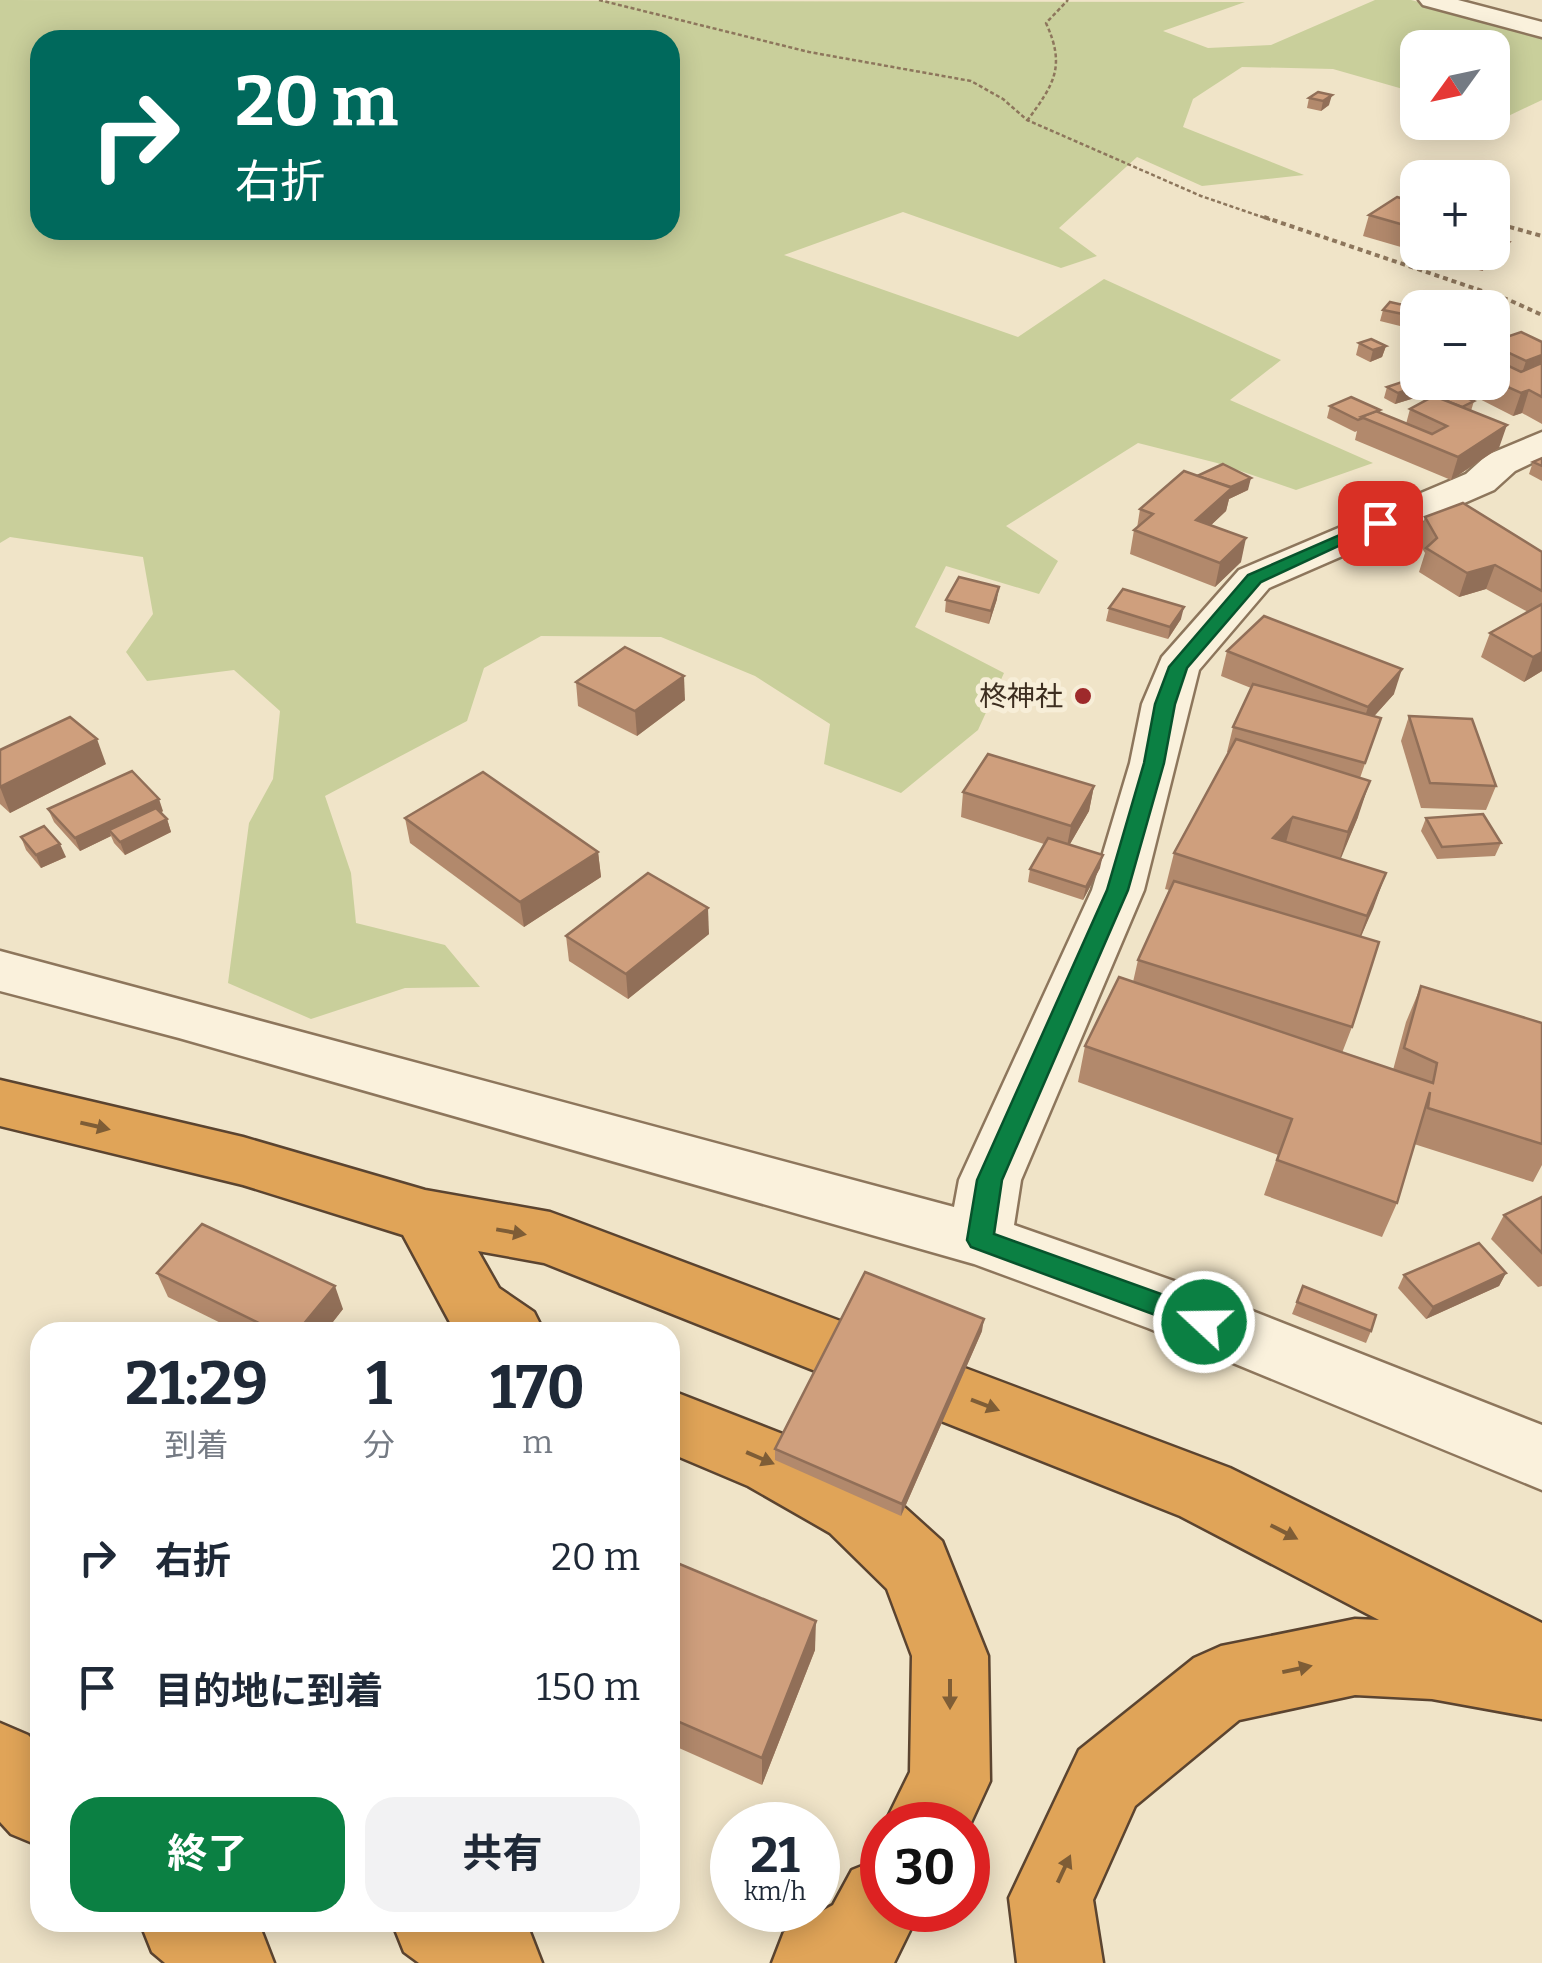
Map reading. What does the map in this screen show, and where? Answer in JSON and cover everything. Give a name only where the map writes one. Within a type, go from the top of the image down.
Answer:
[{"type":"highway","points":[[0,1103],[243,1161],[425,1216],[550,1238],[1205,1492],[1542,1664]]},
{"type":"highway","points":[[425,1216],[476,1308],[496,1322]]},
{"type":"highway","points":[[680,1425],[773,1462],[855,1509],[916,1566],[950,1656],[950,1782],[939,1802]]},
{"type":"highway","points":[[1060,1963],[1051,1898],[1107,1778],[1221,1685],[1356,1657],[1432,1662],[1542,1682]]},
{"type":"highway","points":[[0,1763],[30,1794]]},
{"type":"highway","points":[[194,1932],[231,1963]]},
{"type":"highway","points":[[448,1932],[486,1959],[499,1963]]},
{"type":"highway","points":[[815,1963],[863,1932]]},
{"type":"street","points":[[1431,0],[1542,30]]},
{"type":"street","points":[[980,1240],[990,1180],[1118,890],[1178,667],[1254,578],[1480,482],[1501,463],[1542,443]]},
{"type":"street","points":[[0,972],[179,1017],[980,1240],[1170,1308],[1542,1458]]},
{"type":"path","points":[[599,0],[809,52],[970,80],[1027,120],[1200,196],[1509,300],[1542,316]]},
{"type":"path","points":[[1027,120],[1058,76],[1059,49],[1046,23],[1068,0]]},
{"type":"path","points":[[1510,227],[1542,236]]},
{"type":"green space","points":[[0,0],[1245,2],[1163,31],[1208,48],[1271,45],[1375,0],[1411,0],[1542,34],[1542,100],[1510,115],[1510,30],[1400,30],[1400,88],[1333,69],[1242,67],[1193,99],[1183,127],[1304,175],[1202,186],[1137,157],[1059,228],[1097,256],[1061,268],[903,212],[784,255],[1018,337],[1104,279],[1281,360],[1230,400],[1373,463],[1296,490],[1217,463],[1138,443],[1006,526],[1058,561],[1039,594],[946,566],[915,627],[1004,673],[978,730],[901,793],[824,764],[830,724],[755,676],[661,637],[541,636],[484,668],[467,721],[325,796],[351,873],[356,923],[445,945],[480,987],[405,988],[311,1019],[228,983],[249,823],[273,779],[280,711],[234,670],[147,681],[126,652],[153,614],[143,557],[10,537],[0,543]]},
{"type":"building","points":[[1318,92],[1332,95],[1323,101],[1309,98]]},
{"type":"building","points":[[1397,197],[1400,198],[1400,224],[1369,215]]},
{"type":"building","points":[[1390,302],[1400,304],[1400,313],[1383,310]]},
{"type":"building","points":[[1521,332],[1542,342],[1542,355],[1526,361],[1510,353],[1510,336]]},
{"type":"building","points":[[1371,339],[1386,346],[1373,350],[1359,343]]},
{"type":"building","points":[[1542,363],[1542,397],[1529,390],[1521,393],[1510,388],[1510,367],[1521,372]]},
{"type":"building","points":[[1400,383],[1400,392],[1398,393],[1387,387]]},
{"type":"building","points":[[1351,397],[1380,410],[1358,420],[1330,406]]},
{"type":"building","points":[[1427,400],[1444,400],[1507,425],[1458,457],[1361,417],[1376,411],[1432,434],[1447,426],[1410,409]]},
{"type":"building","points":[[1444,400],[1474,401],[1462,407]]},
{"type":"building","points":[[1223,464],[1251,478],[1231,487],[1197,476]]},
{"type":"building","points":[[1184,471],[1232,488],[1196,520],[1246,538],[1220,563],[1134,530],[1153,514],[1140,509]]},
{"type":"building","points":[[1463,503],[1542,552],[1542,591],[1495,565],[1467,573],[1426,548],[1437,538],[1425,517]]},
{"type":"building","points":[[959,577],[999,587],[991,611],[946,600]]},
{"type":"building","points":[[1123,589],[1184,607],[1170,627],[1109,608]]},
{"type":"building","points":[[1542,604],[1542,652],[1533,657],[1490,633]]},
{"type":"building","points":[[1264,616],[1402,669],[1368,707],[1227,651]]},
{"type":"building","points":[[625,647],[684,676],[635,711],[576,682]]},
{"type":"building","points":[[1253,684],[1381,718],[1365,763],[1233,727]]},
{"type":"building","points":[[1409,716],[1472,719],[1496,786],[1430,783]]},
{"type":"building","points":[[70,717],[97,739],[0,787],[0,750]]},
{"type":"building","points":[[1236,739],[1370,781],[1348,832],[1293,817],[1273,838],[1386,873],[1367,916],[1174,853]]},
{"type":"building","points":[[988,754],[1094,786],[1071,826],[963,792]]},
{"type":"building","points":[[132,771],[159,799],[75,838],[48,809]]},
{"type":"building","points":[[483,772],[598,852],[520,902],[405,818]]},
{"type":"building","points":[[156,808],[167,819],[120,842],[109,830]]},
{"type":"building","points":[[1483,814],[1501,843],[1442,847],[1426,818]]},
{"type":"building","points":[[44,826],[60,844],[36,855],[21,837]]},
{"type":"building","points":[[1048,838],[1103,855],[1086,887],[1030,869]]},
{"type":"building","points":[[648,873],[708,908],[626,974],[566,936]]},
{"type":"building","points":[[1174,881],[1379,942],[1352,1027],[1138,960]]},
{"type":"building","points":[[1119,977],[1433,1083],[1437,1063],[1404,1048],[1421,986],[1542,1023],[1542,1144],[1428,1108],[1430,1092],[1397,1203],[1277,1160],[1292,1119],[1085,1046]]},
{"type":"building","points":[[1542,1197],[1542,1253],[1504,1215]]},
{"type":"building","points":[[202,1224],[335,1286],[305,1322],[257,1322],[157,1273]]},
{"type":"building","points":[[1479,1243],[1506,1273],[1433,1307],[1404,1275]]},
{"type":"building","points":[[865,1272],[984,1319],[902,1504],[775,1449]]},
{"type":"building","points":[[1303,1286],[1376,1315],[1371,1331],[1297,1302]]},
{"type":"building","points":[[680,1564],[816,1621],[762,1758],[680,1722]]},
{"type":"place","name":"柊神社","points":[[1083,696]]},
{"type":"route","points":[[1204,1322],[980,1240],[990,1180],[1118,890],[1178,667],[1211,633],[1254,578],[1380,523]]}]
